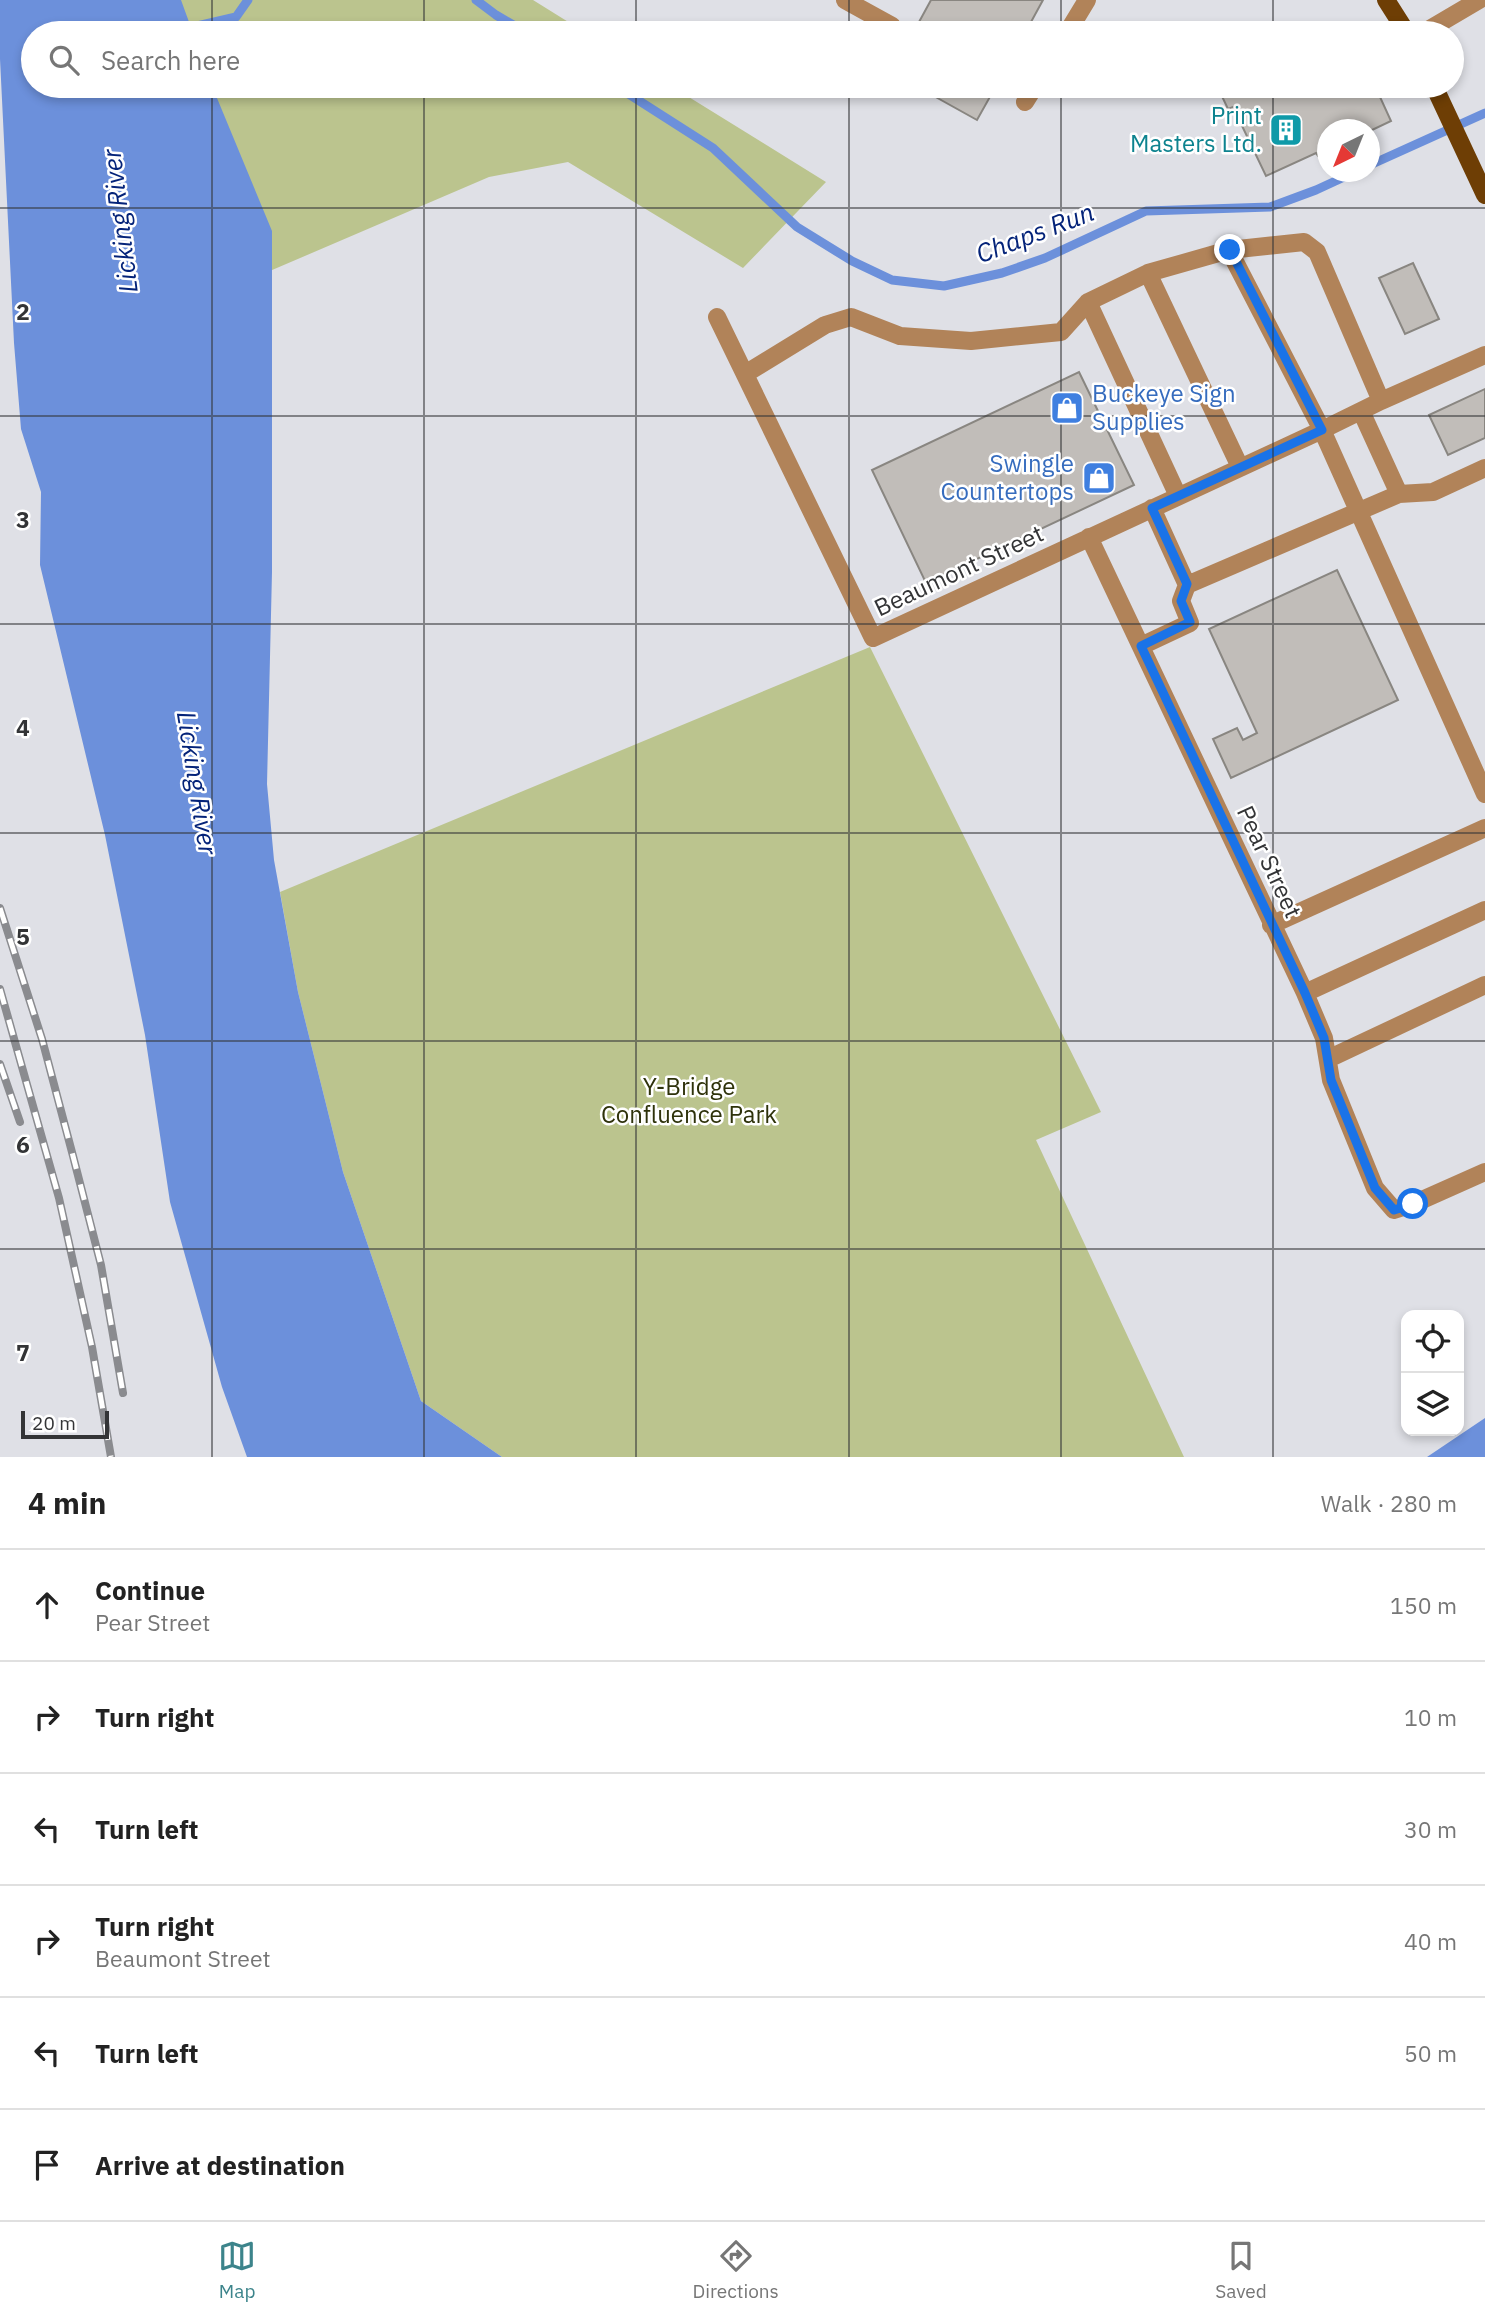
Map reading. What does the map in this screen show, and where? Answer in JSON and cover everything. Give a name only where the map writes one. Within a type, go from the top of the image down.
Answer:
[{"type":"main road","points":[[1386,0],[1399,21]]},
{"type":"main road","points":[[1440,98],[1485,195]]},
{"type":"street","points":[[845,0],[883,21]]},
{"type":"street","points":[[1074,21],[1087,0]]},
{"type":"street","points":[[1443,21],[1479,0]]},
{"type":"street","points":[[1025,103],[1028,98]]},
{"type":"street","points":[[717,317],[745,374],[825,325],[851,317],[900,336],[971,341],[1061,331],[1088,302],[1148,273],[1230,250],[1304,243],[1317,252],[1381,401]]},
{"type":"street","points":[[1230,250],[1322,430],[1485,794]]},
{"type":"street","points":[[1148,273],[1240,467]]},
{"type":"street","points":[[1088,302],[1178,496]]},
{"type":"street","name":"Beaumont Street","points":[[745,374],[873,638],[1485,355]]},
{"type":"street","points":[[1361,411],[1399,494]]},
{"type":"street","points":[[1187,584],[1399,494],[1433,492],[1485,468]]},
{"type":"street","points":[[1141,646],[1190,622],[1181,601],[1187,584],[1152,508]]},
{"type":"street","name":"Pear Street","points":[[1089,537],[1305,993],[1324,1038],[1331,1080],[1375,1188],[1394,1210],[1485,1172]]},
{"type":"street","points":[[1271,925],[1485,828]]},
{"type":"street","points":[[1305,993],[1485,910]]},
{"type":"street","points":[[1328,1059],[1485,985]]},
{"type":"green space","points":[[82,0],[533,0],[567,21],[85,21]]},
{"type":"green space","points":[[97,98],[690,98],[826,182],[743,268],[568,162],[489,177],[130,331]]},
{"type":"green space","name":"Y-Bridge Confluence Park","points":[[870,647],[1101,1112],[1036,1140],[1184,1457],[502,1457],[421,1401],[343,1172],[298,992],[280,892]]},
{"type":"water","name":"Licking River","points":[[0,0],[181,0],[189,21],[21,21],[21,98],[217,98],[272,231],[272,572],[267,784],[274,860],[298,992],[343,1172],[421,1401],[502,1457],[247,1457],[222,1387],[170,1202],[145,1035],[105,835],[40,565],[41,492],[21,429],[14,343],[0,59]]},
{"type":"water","points":[[1485,1418],[1485,1457],[1427,1457],[1458,1436],[1464,1436],[1464,1432]]},
{"type":"building","points":[[931,0],[1043,0],[1032,21],[920,21]]},
{"type":"building","points":[[938,98],[989,98],[977,120]]},
{"type":"building","name":"Print Masters Ltd.","points":[[1223,98],[1380,98],[1391,121],[1380,126],[1380,119],[1317,119],[1317,154],[1266,176],[1233,107],[1228,109]]},
{"type":"building","points":[[1413,263],[1439,319],[1405,334],[1379,278]]},
{"type":"building","points":[[1079,372],[1134,485],[926,583],[872,470]]},
{"type":"building","points":[[1485,389],[1485,438],[1448,455],[1429,415]]},
{"type":"building","points":[[1337,570],[1398,700],[1231,778],[1213,739],[1237,728],[1243,740],[1257,733],[1209,629]]},
{"type":"waterway","name":"Chaps Run","points":[[219,21],[236,17],[248,0]]},
{"type":"waterway","name":"Chaps Run","points":[[476,0],[506,21]]},
{"type":"waterway","name":"Chaps Run","points":[[635,98],[713,148],[797,227],[852,261],[892,280],[944,286],[1002,273],[1045,258],[1146,211],[1270,207],[1333,182]]},
{"type":"waterway","name":"Chaps Run","points":[[1380,160],[1485,113]]},
{"type":"railway","points":[[0,908],[42,1039],[101,1265],[123,1393]]},
{"type":"railway","points":[[0,989],[59,1198],[92,1347],[111,1457]]},
{"type":"railway","points":[[0,1064],[20,1122]]},
{"type":"place","name":"Print Masters Ltd.","points":[[1286,130]]},
{"type":"place","name":"Buckeye Sign Supplies","points":[[1067,408]]},
{"type":"place","name":"Swingle Countertops","points":[[1099,478]]},
{"type":"route","points":[[1230,250],[1322,430],[1152,508],[1187,584],[1181,601],[1190,622],[1141,646],[1305,993],[1324,1038],[1331,1080],[1375,1188],[1394,1210],[1413,1204]]}]
